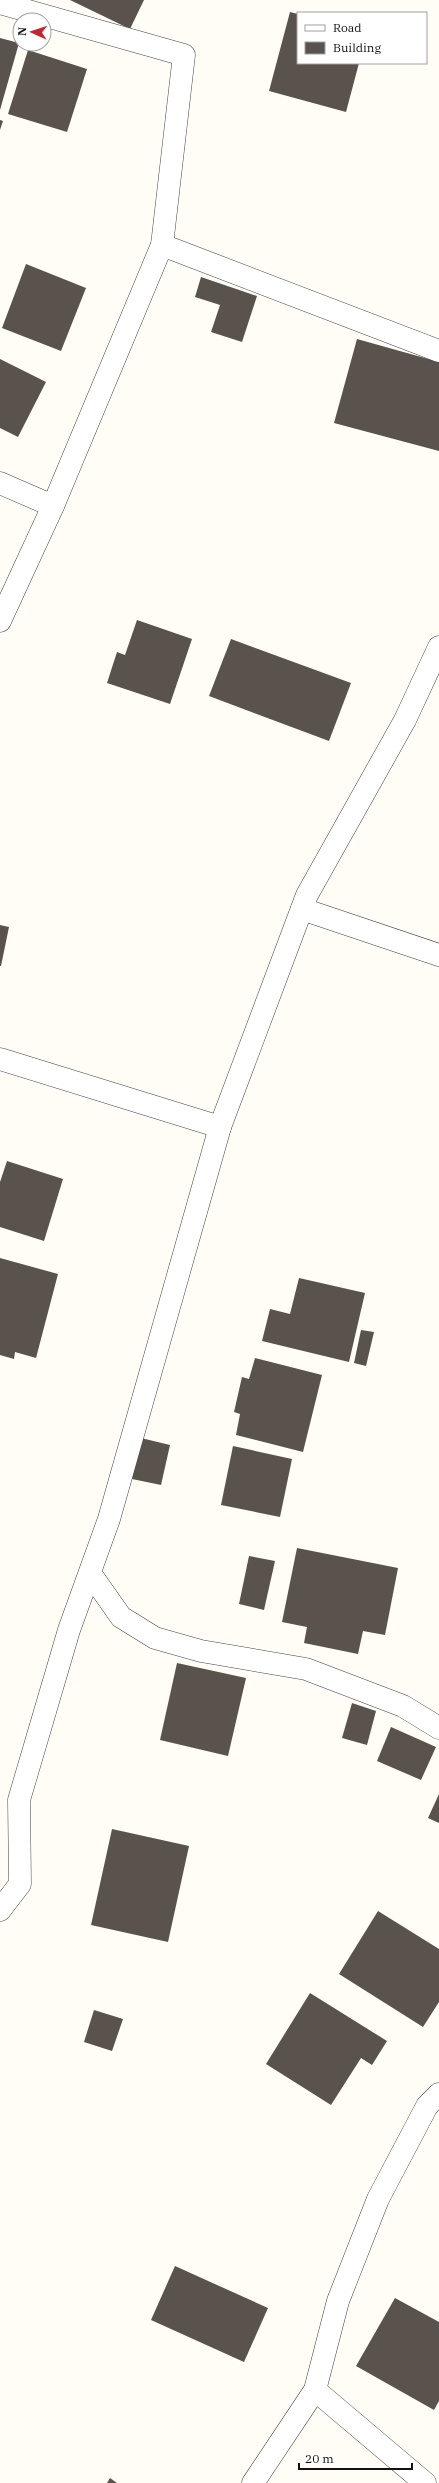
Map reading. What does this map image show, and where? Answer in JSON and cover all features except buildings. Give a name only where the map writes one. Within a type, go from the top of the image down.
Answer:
[{"type":"street","points":[[0,3],[184,55],[162,245],[53,506],[0,622]]},
{"type":"street","points":[[162,245],[439,351]]},
{"type":"street","points":[[0,483],[53,506]]},
{"type":"street","points":[[0,1910],[20,1884],[19,1800],[69,1630],[109,1519],[220,1127],[307,895],[405,720],[439,647]]},
{"type":"street","points":[[302,909],[439,955]]},
{"type":"street","points":[[0,1059],[220,1127]]},
{"type":"street","points":[[90,1574],[121,1617],[155,1638],[200,1651],[306,1669],[404,1706],[439,1728]]},
{"type":"street","points":[[253,2483],[315,2390],[338,2302],[378,2199],[427,2106],[439,2094]]},
{"type":"street","points":[[315,2390],[425,2483]]}]
